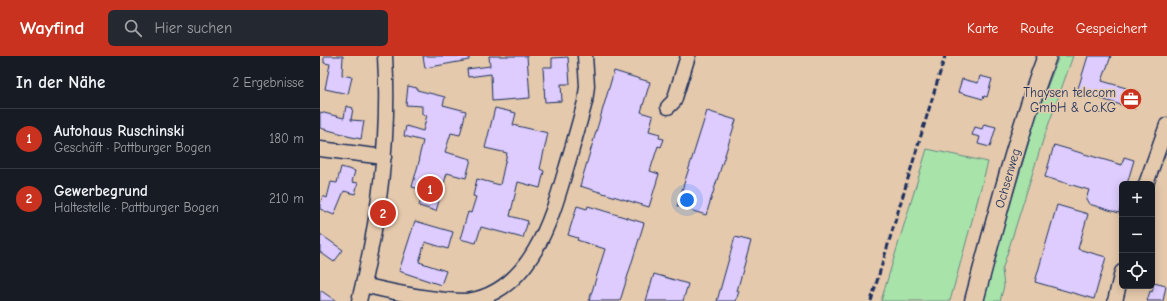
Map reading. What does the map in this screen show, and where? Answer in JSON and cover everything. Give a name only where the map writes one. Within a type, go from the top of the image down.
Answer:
[{"type":"main road","name":"Ochsenweg","points":[[974,301],[1008,174],[1034,89],[1047,56]]},
{"type":"street","points":[[359,301],[376,216],[384,157],[387,89],[385,56]]},
{"type":"street","points":[[363,285],[410,297],[440,301],[465,301],[478,299],[492,294],[503,288],[513,278],[525,265],[542,239],[554,209],[585,102],[587,86],[586,56]]},
{"type":"street","points":[[668,107],[674,101],[688,56]]},
{"type":"street","points":[[1147,181],[1167,125]]},
{"type":"street","points":[[320,149],[384,157]]},
{"type":"street","points":[[1115,301],[1119,284]]},
{"type":"green space","points":[[1059,56],[1073,56],[1043,140],[1002,270],[1004,286],[1000,301],[983,301],[1037,114]]},
{"type":"green space","points":[[927,149],[988,162],[950,301],[881,301]]},
{"type":"building","points":[[324,56],[343,56],[342,75],[352,77],[348,94],[325,89],[330,64],[324,63]]},
{"type":"building","points":[[423,56],[469,56],[469,60],[425,68]]},
{"type":"building","points":[[489,56],[527,56],[530,98],[492,101],[491,74],[468,77],[467,69],[490,66]]},
{"type":"building","points":[[1088,56],[1111,56],[1102,81],[1140,92],[1135,109],[1077,92]]},
{"type":"building","points":[[568,57],[570,84],[561,84],[562,101],[545,102],[543,67],[552,67],[552,58]]},
{"type":"building","points":[[614,71],[650,82],[641,112],[653,116],[649,131],[660,134],[659,138],[664,139],[661,147],[658,146],[650,171],[659,174],[649,207],[580,186]]},
{"type":"building","points":[[980,76],[992,79],[987,97],[984,96],[983,99],[958,92],[962,79],[978,83]]},
{"type":"building","points":[[408,86],[417,88],[417,90],[445,97],[443,105],[466,111],[460,135],[451,133],[445,152],[471,159],[466,178],[447,173],[436,211],[419,206],[424,190],[412,187],[423,141],[404,136],[406,126],[423,131],[427,115],[422,114],[422,106],[406,105]]},
{"type":"building","points":[[346,106],[353,108],[351,120],[364,121],[361,139],[320,128],[320,112],[344,118]]},
{"type":"building","points":[[495,108],[516,113],[513,125],[548,133],[540,169],[544,171],[540,188],[518,182],[510,216],[528,221],[523,238],[481,227],[476,243],[460,239],[468,212],[471,213],[476,197],[473,196],[477,179],[500,185],[507,153],[485,148]]},
{"type":"building","points":[[707,111],[736,120],[706,215],[677,206]]},
{"type":"building","points":[[984,124],[996,127],[990,147],[978,144],[980,137],[972,135],[975,127],[982,129]]},
{"type":"building","points":[[1054,145],[1122,165],[1124,157],[1134,160],[1128,181],[1119,181],[1119,213],[1089,204],[1086,199],[1089,190],[1045,177]]},
{"type":"building","points":[[341,167],[355,171],[352,182],[358,183],[355,194],[344,191],[334,215],[320,209],[320,204],[323,196],[327,198],[331,182],[337,183]]},
{"type":"building","points":[[1057,205],[1088,214],[1078,249],[1106,257],[1094,299],[1035,282]]},
{"type":"building","points":[[577,206],[587,209],[588,206],[644,223],[620,301],[589,301],[605,249],[577,240],[578,238],[568,235]]},
{"type":"building","points":[[415,221],[453,232],[448,249],[425,242],[419,262],[446,271],[441,285],[399,271]]},
{"type":"building","points":[[320,234],[343,250],[334,262],[320,252]]},
{"type":"building","points":[[735,237],[751,241],[737,291],[739,291],[736,301],[717,301]]},
{"type":"building","points":[[654,274],[688,284],[683,301],[646,301]]},
{"type":"building","points":[[1155,283],[1166,286],[1163,301],[1147,301],[1150,291],[1152,292],[1153,289],[1155,289]]},
{"type":"building","points":[[320,290],[336,301],[320,301]]},
{"type":"railway","points":[[871,301],[945,56]]},
{"type":"place","name":"Thaysen telecom GmbH & Co.KG","points":[[1131,99]]},
{"type":"place","name":"Autohaus Ruschinski","points":[[430,189]]},
{"type":"place","name":"Gewerbegrund","points":[[383,213]]}]
